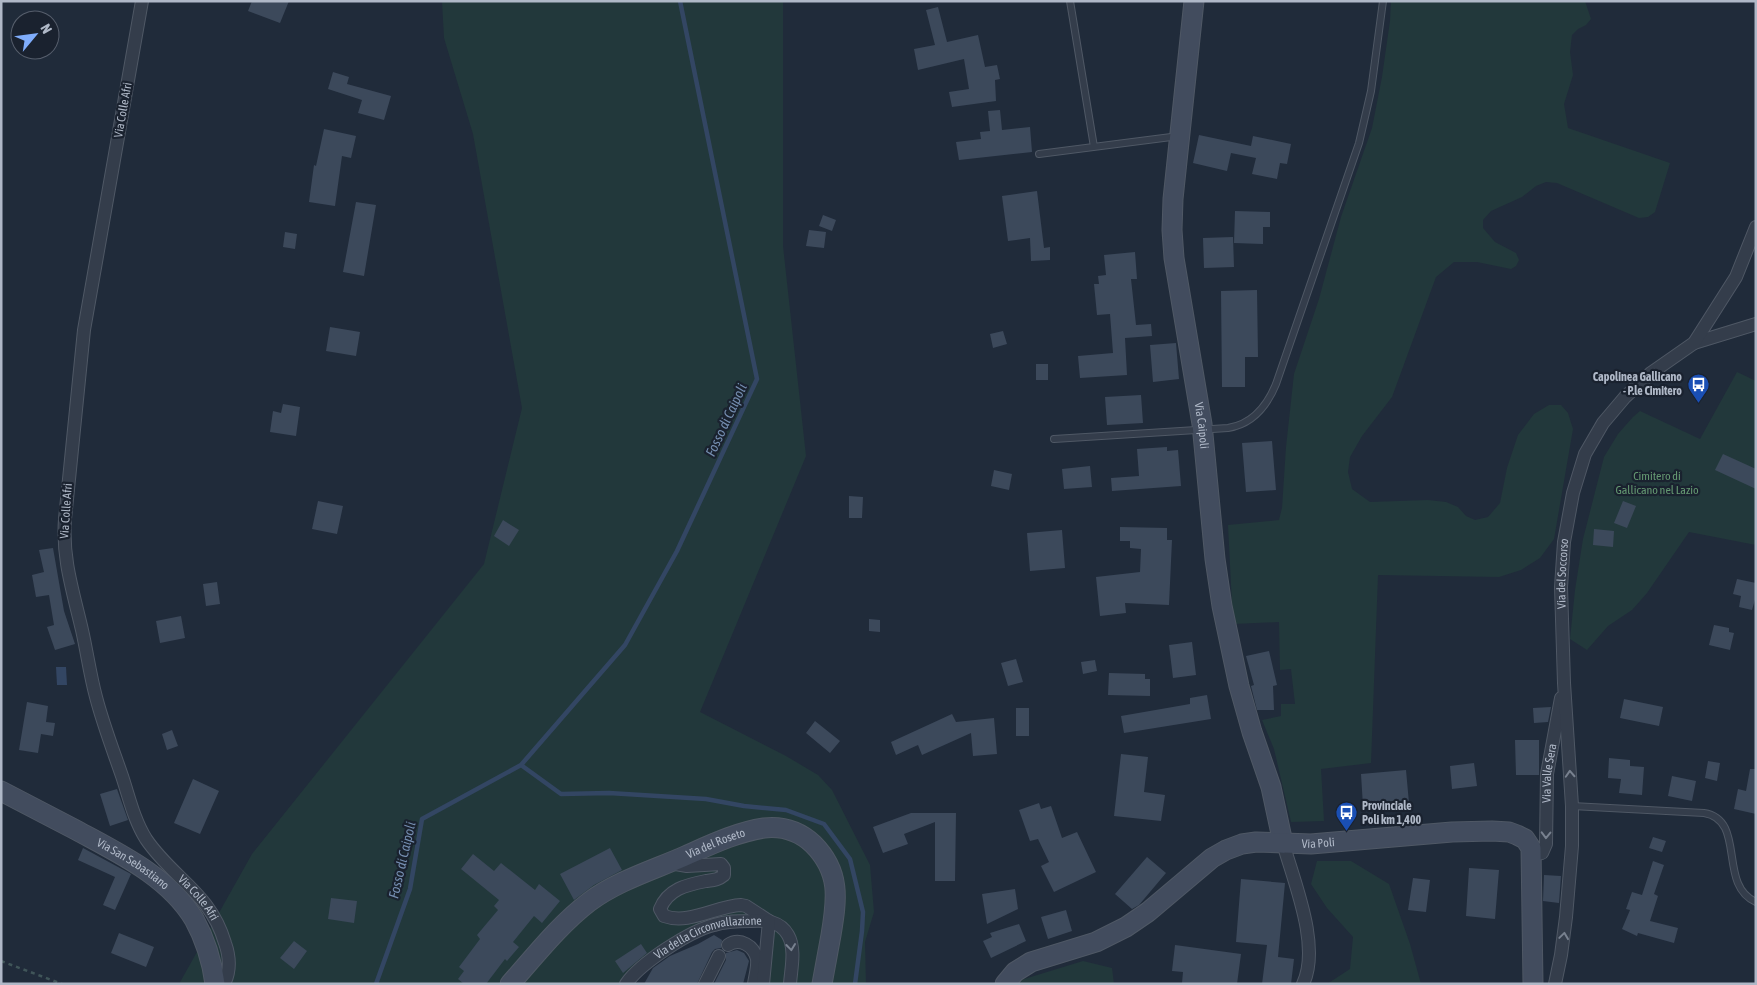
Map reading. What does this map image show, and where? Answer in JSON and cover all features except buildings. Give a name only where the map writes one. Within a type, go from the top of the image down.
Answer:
[{"type":"street","name":"Via Colle Afri","points":[[142,1],[84,330],[65,518],[64,549],[95,695],[139,826],[157,852],[198,894],[214,916],[222,934],[230,967],[224,984]]},
{"type":"street","name":"Via Caipoli","points":[[1194,1],[1174,199],[1172,243],[1177,285],[1202,430],[1215,559],[1225,622],[1241,694],[1272,787],[1283,843]]},
{"type":"street","name":"Via del Soccorso","points":[[1555,984],[1561,955],[1570,885],[1572,846],[1572,806],[1564,683],[1561,587],[1563,552],[1569,511],[1585,454],[1603,423],[1625,397],[1651,373],[1694,343],[1736,277],[1756,227]]},
{"type":"street","points":[[1694,343],[1756,324]]},
{"type":"street","name":"Via Valle Sera","points":[[1532,855],[1542,853],[1546,844],[1547,774],[1552,738],[1564,683]]},
{"type":"street","name":"Via San Sebastiano","points":[[1,791],[112,850],[163,884],[181,902],[194,919],[207,950],[215,984]]},
{"type":"street","name":"Via del Roseto","points":[[510,984],[565,923],[590,901],[622,882],[737,835],[775,827],[793,830],[808,840],[823,856],[832,872],[836,889],[835,913],[822,984]]},
{"type":"street","name":"Via Poli","points":[[1006,984],[1015,972],[1031,962],[1096,942],[1126,927],[1148,912],[1205,864],[1226,850],[1251,842],[1311,844],[1452,832],[1509,832],[1525,839],[1529,844],[1532,855]]},
{"type":"street","points":[[1283,843],[1304,916],[1310,945],[1309,969],[1304,984]]},
{"type":"street","points":[[1532,855],[1533,984]]},
{"type":"street","points":[[668,863],[687,866],[720,864],[724,868],[724,875],[719,880],[691,884],[673,891],[664,899],[660,909],[664,916],[683,918],[741,905],[746,906],[769,922],[782,928],[791,942],[790,984]]},
{"type":"street","name":"Via della Circonvallazione","points":[[626,984],[642,967],[680,941],[712,925],[733,921],[769,922],[763,984]]},
{"type":"street","points":[[728,945],[736,941],[744,943],[754,953],[757,967],[754,984]]},
{"type":"street","points":[[705,984],[719,956]]},
{"type":"lane","points":[[1070,1],[1094,147]]},
{"type":"lane","points":[[1054,439],[1228,428],[1243,425],[1258,414],[1274,391],[1359,143],[1372,86],[1384,1]]},
{"type":"lane","points":[[1039,154],[1180,136]]},
{"type":"lane","points":[[1572,806],[1713,815],[1721,820],[1727,832],[1735,876],[1739,886],[1745,895],[1756,902]]},
{"type":"path","points":[[1,961],[62,984]]},
{"type":"green space","points":[[442,1],[783,1],[783,246],[806,456],[700,712],[786,756],[818,775],[832,790],[870,865],[874,912],[865,942],[866,984],[769,984],[774,933],[766,920],[711,925],[626,984],[179,984],[252,854],[484,564],[522,408],[473,134],[444,38]]},
{"type":"green space","points":[[1391,1],[1585,1],[1591,19],[1572,35],[1570,52],[1573,75],[1564,104],[1568,128],[1670,163],[1655,212],[1648,217],[1639,218],[1557,183],[1546,182],[1536,186],[1522,197],[1491,211],[1483,220],[1483,228],[1495,242],[1516,253],[1519,260],[1516,266],[1511,269],[1477,262],[1454,262],[1436,277],[1392,397],[1362,436],[1350,457],[1348,472],[1352,489],[1370,502],[1428,500],[1446,502],[1458,507],[1466,516],[1475,520],[1488,517],[1500,503],[1507,468],[1518,435],[1534,414],[1549,405],[1561,405],[1568,413],[1573,429],[1554,539],[1540,558],[1521,570],[1499,577],[1378,575],[1371,763],[1321,769],[1324,821],[1291,822],[1274,749],[1262,720],[1281,716],[1281,704],[1295,704],[1291,669],[1280,670],[1279,622],[1233,624],[1228,525],[1279,520],[1282,508],[1294,374],[1319,299],[1341,217],[1372,128],[1382,77]]},
{"type":"green space","name":"Cimitero di Gallicano nel Lazio","points":[[1737,372],[1756,381],[1756,545],[1689,532],[1647,593],[1632,610],[1608,626],[1587,650],[1570,639],[1583,539],[1604,457],[1618,434],[1640,411],[1700,439]]},
{"type":"green space","points":[[1317,861],[1351,861],[1389,884],[1410,944],[1421,984],[1327,984],[1350,969],[1353,937],[1327,908],[1311,884]]},
{"type":"green space","points":[[1083,961],[1112,968],[1114,984],[1015,984],[1021,980]]},
{"type":"water","points":[[56,667],[66,667],[67,685],[57,685]]},
{"type":"waterway","name":"Fosso di Caipoli","points":[[680,1],[757,379],[677,551],[625,645],[521,765],[561,794],[609,793],[706,799],[744,806],[786,810],[824,824],[850,859],[863,912],[855,984]]},
{"type":"waterway","name":"Fosso di Caipoli","points":[[376,984],[410,889],[422,819],[521,765]]},
{"type":"place","name":"Capolinea Gallicano - P.le Cimitero","points":[[1698,403]]},
{"type":"place","name":"Provinciale Poli km 1,400","points":[[1346,832]]}]
